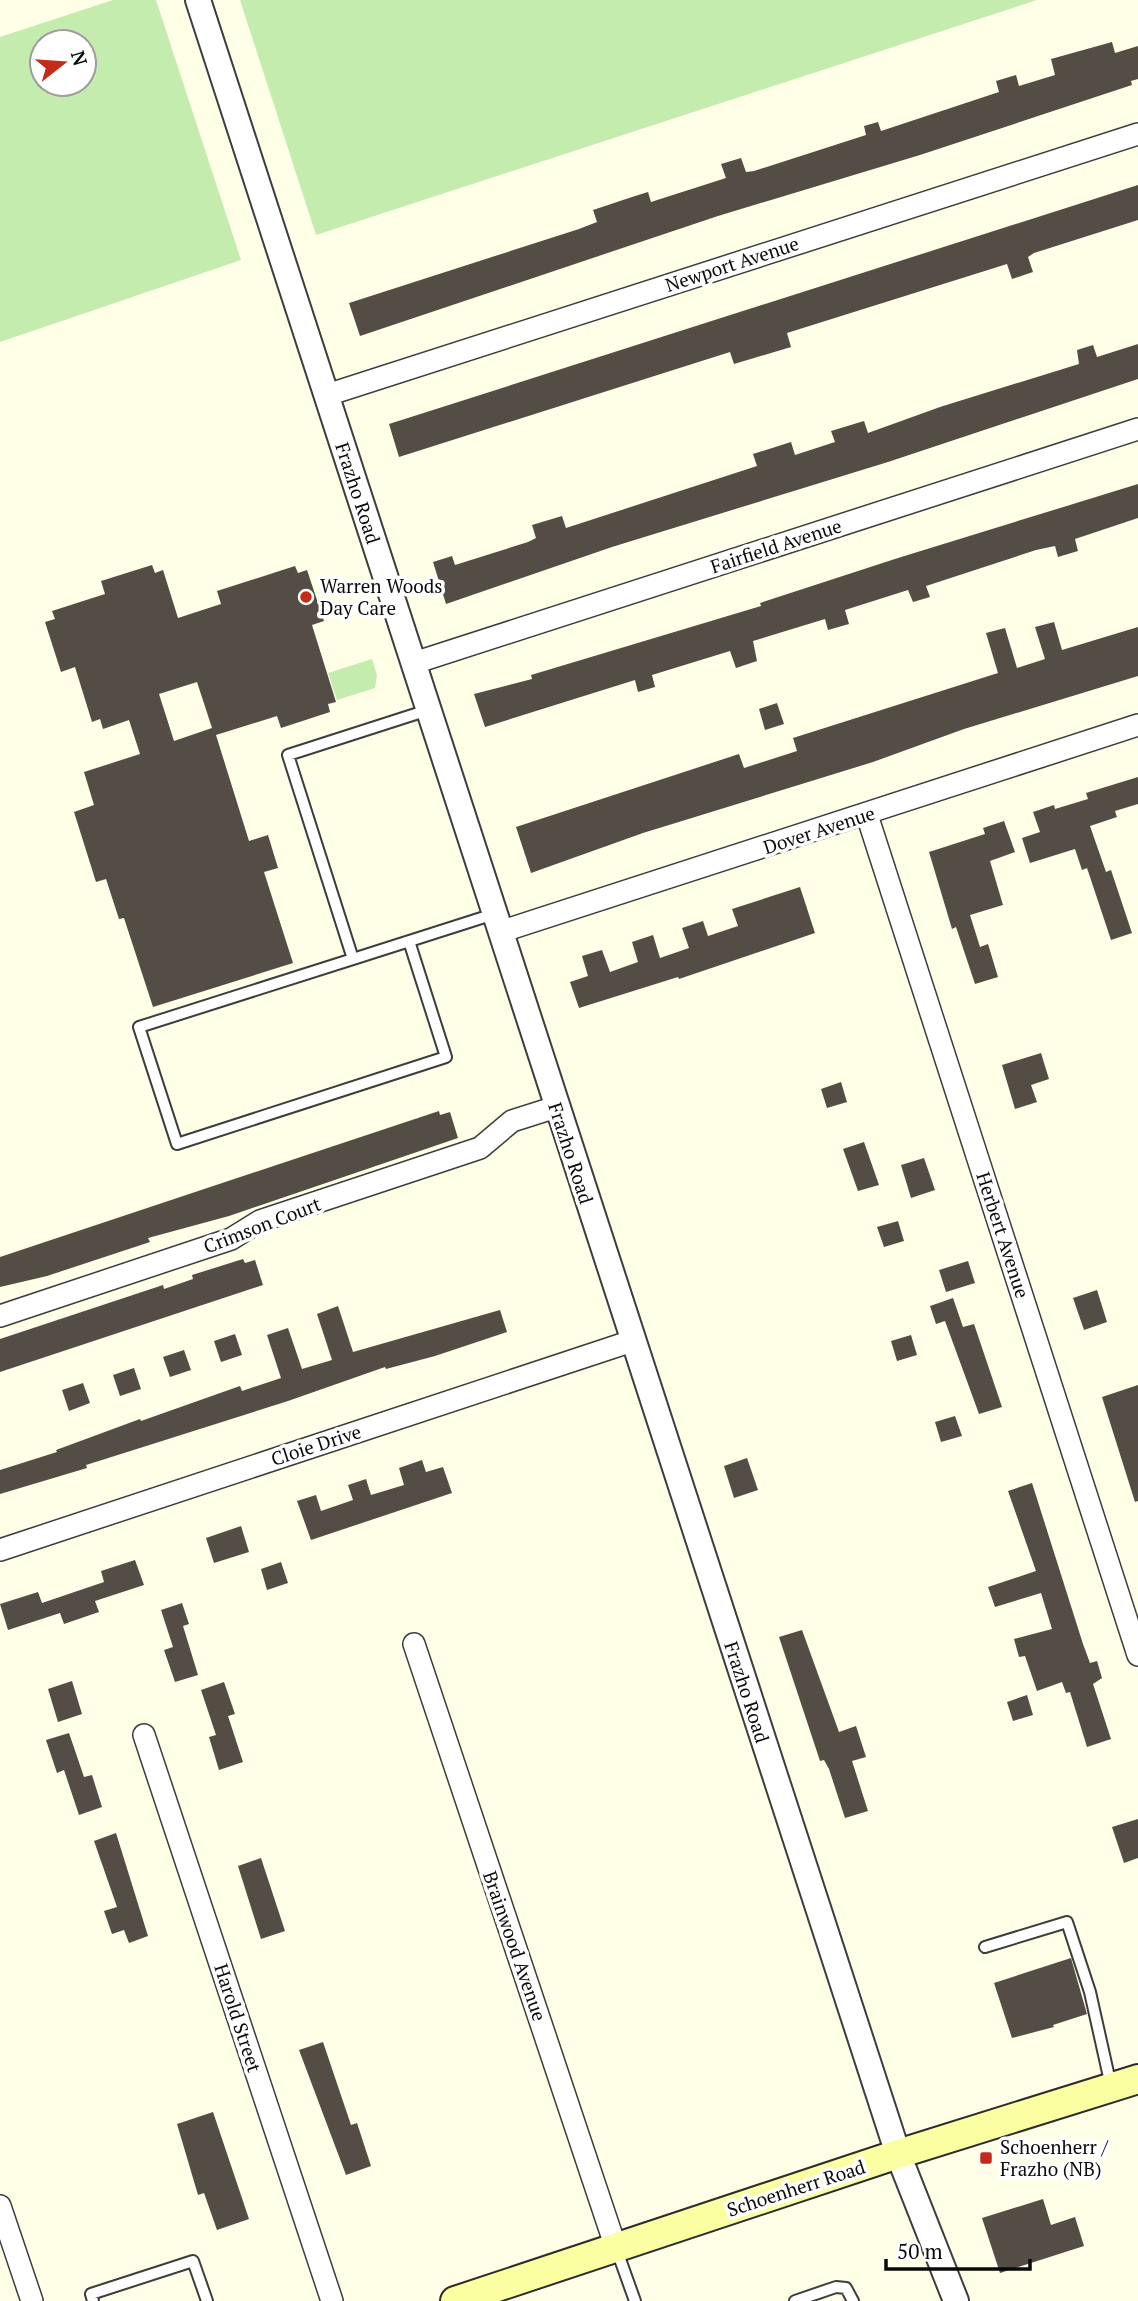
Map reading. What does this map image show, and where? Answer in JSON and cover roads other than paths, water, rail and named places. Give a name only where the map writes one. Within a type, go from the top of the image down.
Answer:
[{"type":"main road","name":"Schoenherr Road","points":[[455,2301],[898,2154],[1138,2079]]},
{"type":"street","name":"Frazho Road","points":[[198,0],[898,2154],[956,2301]]},
{"type":"street","name":"Newport Avenue","points":[[327,395],[1138,134]]},
{"type":"street","name":"Fairfield Avenue","points":[[414,663],[1138,429]]},
{"type":"street","name":"Dover Avenue","points":[[497,923],[867,815],[1138,725]]},
{"type":"street","name":"Herbert Avenue","points":[[867,815],[1138,1655]]},
{"type":"street","name":"Crimson Court","points":[[0,1316],[230,1239],[260,1221],[480,1148],[512,1121],[556,1107]]},
{"type":"street","name":"Cloie Drive","points":[[0,1550],[632,1341]]},
{"type":"street","name":"Brainwood Avenue","points":[[414,1644],[617,2248]]},
{"type":"street","name":"Harold Street","points":[[144,1735],[332,2301]]},
{"type":"street","points":[[0,2206],[32,2301]]},
{"type":"lane","points":[[353,959],[288,755],[428,710]]},
{"type":"lane","points":[[408,941],[446,1057],[177,1144],[139,1027],[408,941],[497,923]]},
{"type":"lane","points":[[985,1947],[1067,1922],[1090,1992],[1111,2087]]},
{"type":"lane","points":[[617,2248],[635,2301]]},
{"type":"lane","points":[[93,2301],[91,2294],[193,2261],[206,2301]]},
{"type":"lane","points":[[795,2301],[836,2287],[846,2288],[853,2301]]},
{"type":"place","name":"Warren Woods Day Care","points":[[306,597]]},
{"type":"place","name":"Schoenherr / Frazho (NB)","points":[[986,2158]]}]
